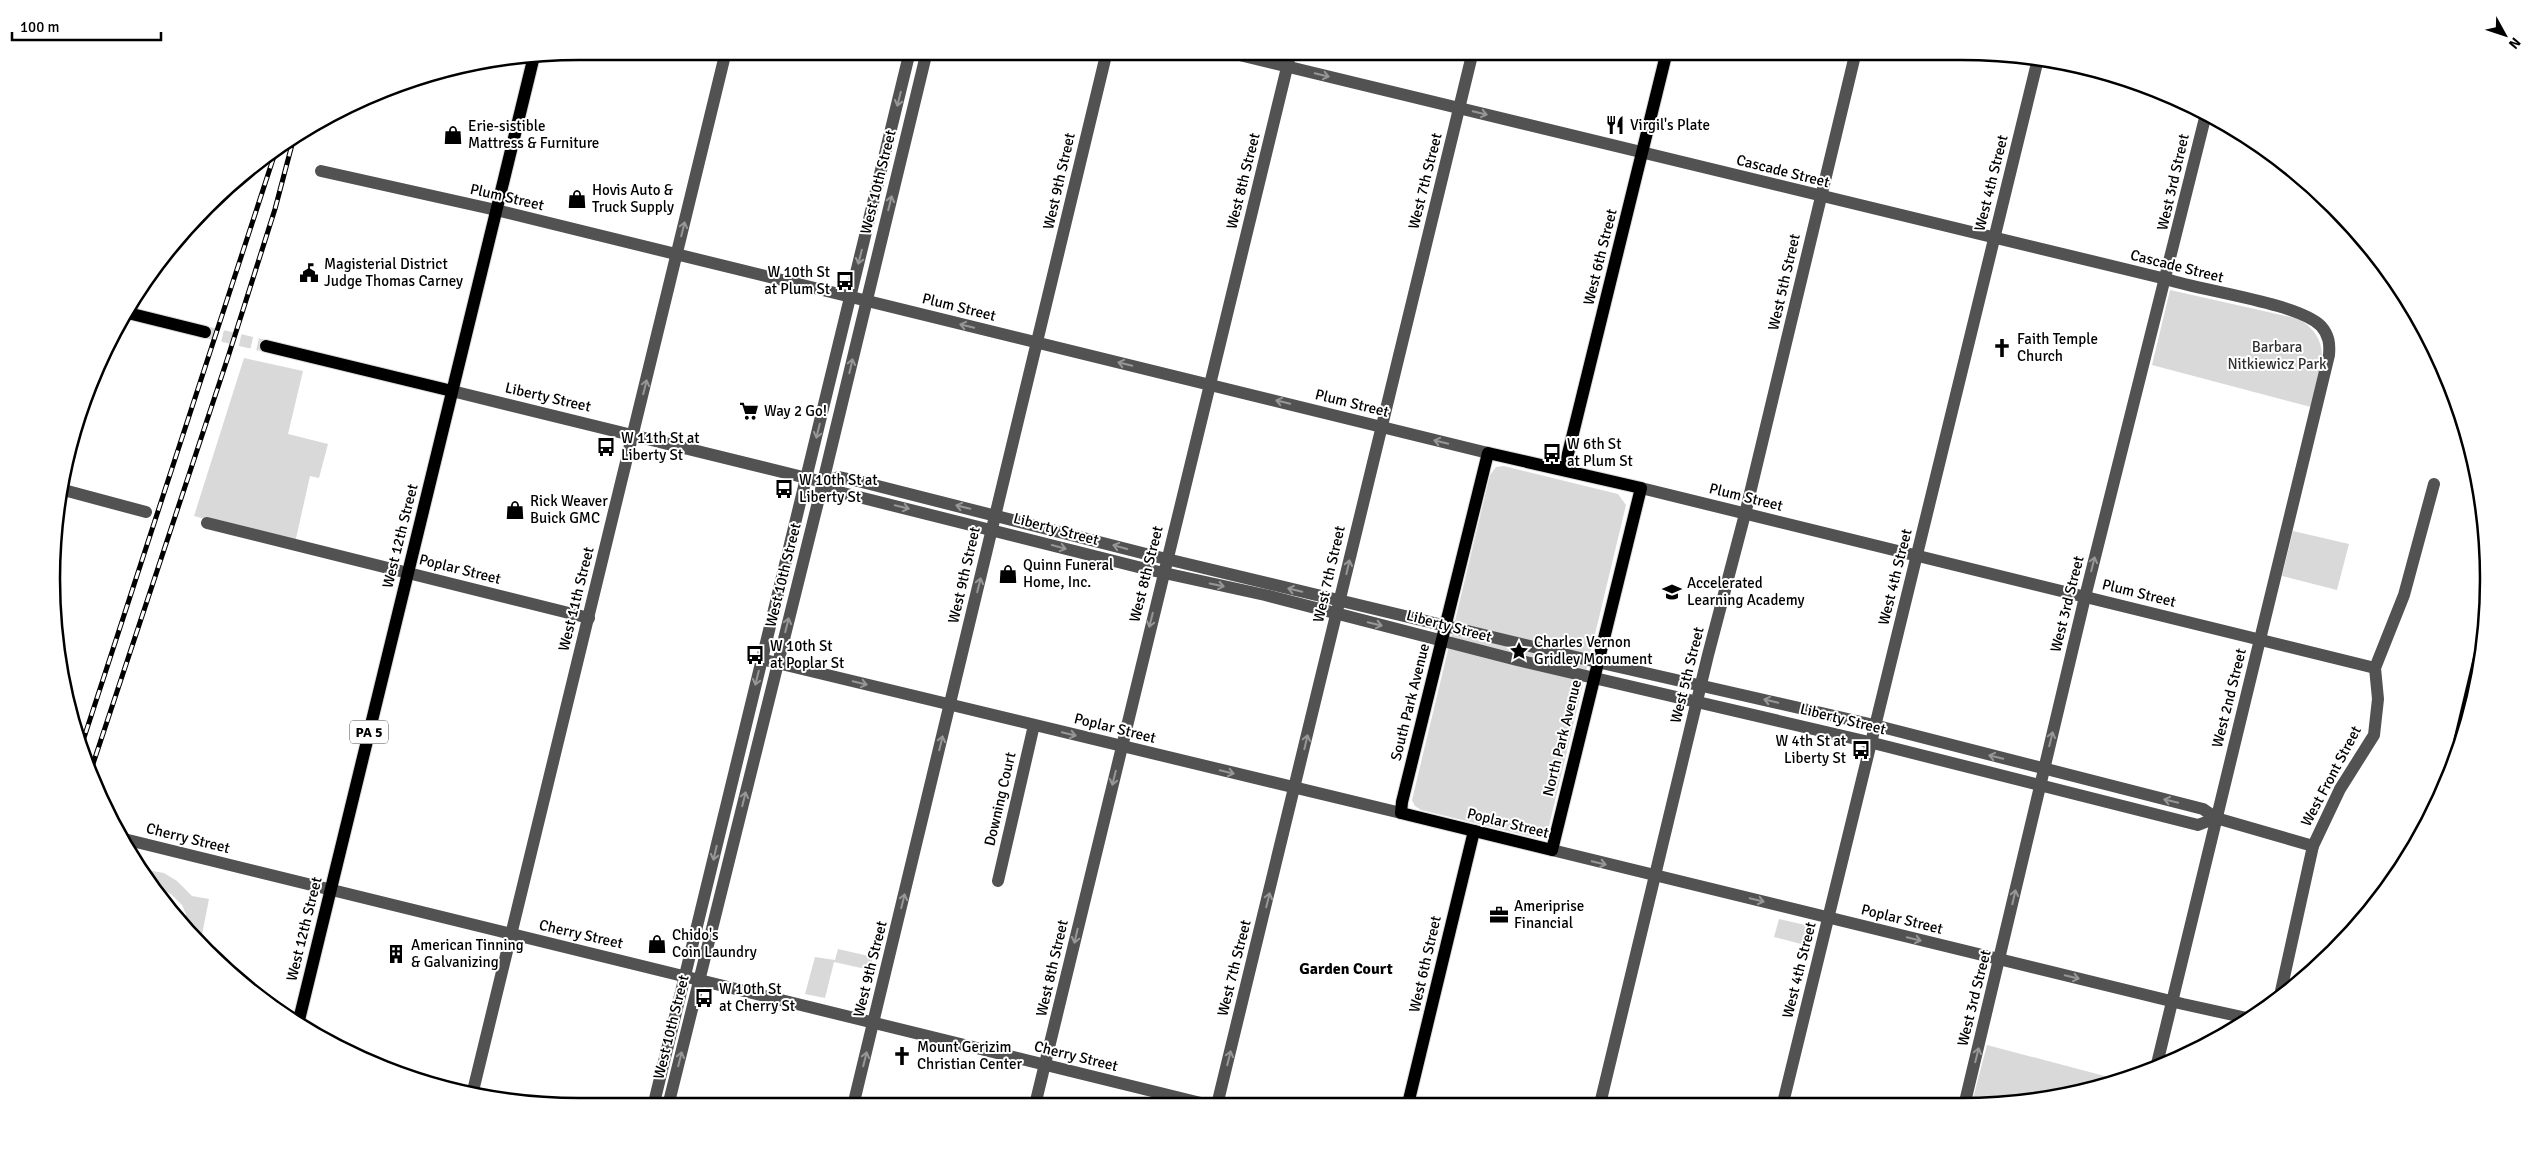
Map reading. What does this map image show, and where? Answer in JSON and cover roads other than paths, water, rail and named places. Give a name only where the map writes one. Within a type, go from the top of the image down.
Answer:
[{"type":"main road","name":"West 6th Street","points":[[1564,470],[1665,60]]},
{"type":"main road","name":"West 12th Street","points":[[300,1016],[532,62]]},
{"type":"main road","points":[[133,314],[206,332]]},
{"type":"main road","name":"Liberty Street","points":[[266,346],[452,391]]},
{"type":"main road","name":"Plum Street","points":[[1488,453],[1642,488]]},
{"type":"main road","name":"South Park Avenue","points":[[1401,813],[1402,802],[1488,453]]},
{"type":"main road","name":"North Park Avenue","points":[[1552,850],[1642,488]]},
{"type":"main road","name":"Poplar Street","points":[[1401,813],[1552,850]]},
{"type":"main road","name":"West 6th Street","points":[[1409,1098],[1474,831]]},
{"type":"street","name":"West 11th Street","points":[[474,1087],[724,60]]},
{"type":"street","name":"West 10th Street","points":[[655,1098],[908,60]]},
{"type":"street","name":"West 10th Street","points":[[670,1098],[823,482],[924,60]]},
{"type":"street","name":"West 9th Street","points":[[855,1098],[1105,60]]},
{"type":"street","name":"Cascade Street","points":[[1259,60],[2299,312],[2316,322],[2328,335]]},
{"type":"street","name":"West 8th Street","points":[[1037,1098],[1289,60]]},
{"type":"street","name":"West 7th Street","points":[[1220,1098],[1471,60]]},
{"type":"street","name":"West 5th Street","points":[[1601,1098],[1854,60]]},
{"type":"street","name":"West 4th Street","points":[[1784,1098],[1869,742],[1918,556],[2036,65]]},
{"type":"street","name":"West 3rd Street","points":[[1966,1098],[2085,596],[2204,121]]},
{"type":"street","points":[[889,139],[904,143]]},
{"type":"street","name":"Plum Street","points":[[321,171],[496,210],[1488,453]]},
{"type":"street","name":"West 2nd Street","points":[[2158,1059],[2329,355],[2328,335]]},
{"type":"street","name":"Liberty Street","points":[[452,391],[823,482],[831,489],[843,493],[1163,573],[1265,595],[1337,615],[1594,678],[1869,742],[2198,825],[2216,818]]},
{"type":"street","name":"Liberty Street","points":[[823,482],[839,477],[1340,601],[1874,725],[2203,809],[2216,818],[2313,846]]},
{"type":"street","name":"West Front Street","points":[[2282,987],[2313,846],[2336,797],[2374,735],[2378,705],[2375,668],[2404,594],[2434,484]]},
{"type":"street","name":"Plum Street","points":[[1642,488],[2375,668]]},
{"type":"street","points":[[68,491],[146,512]]},
{"type":"street","name":"Poplar Street","points":[[206,523],[589,618]]},
{"type":"street","name":"Poplar Street","points":[[762,659],[1295,789],[1401,813]]},
{"type":"street","name":"Downing Court","points":[[998,881],[1034,725]]},
{"type":"street","points":[[724,818],[738,822]]},
{"type":"street","name":"Cherry Street","points":[[132,841],[1180,1098]]},
{"type":"street","name":"Poplar Street","points":[[1552,850],[2172,1002],[2240,1016]]},
{"type":"tunnel","points":[[205,332],[266,346]]},
{"type":"railway","points":[[94,762],[229,354],[275,209],[291,147]]},
{"type":"railway","points":[[85,735],[273,160]]},
{"type":"place","name":"Virgil's Plate","points":[[1615,125]]},
{"type":"place","name":"Erie-sistible Mattress & Furniture","points":[[453,135]]},
{"type":"place","name":"Hovis Auto & Truck Supply","points":[[577,199]]},
{"type":"place","name":"Magisterial District Judge Thomas Carney","points":[[309,273]]},
{"type":"place","name":"W 10th St at Plum St","points":[[845,281]]},
{"type":"place","name":"Faith Temple Church","points":[[2002,348]]},
{"type":"place","name":"Way 2 Go!","points":[[749,411]]},
{"type":"place","name":"W 11th St at Liberty St","points":[[606,447]]},
{"type":"place","name":"W 6th St at Plum St","points":[[1552,453]]},
{"type":"place","name":"W 10th St at Liberty St","points":[[784,489]]},
{"type":"place","name":"Rick Weaver Buick GMC","points":[[515,510]]},
{"type":"place","name":"Quinn Funeral Home, Inc.","points":[[1008,574]]},
{"type":"place","name":"Accelerated Learning Academy","points":[[1672,592]]},
{"type":"place","name":"Charles Vernon Gridley Monument","points":[[1519,651]]},
{"type":"place","name":"W 10th St at Poplar St","points":[[755,655]]},
{"type":"place","name":"W 4th St at Liberty St","points":[[1861,750]]},
{"type":"place","name":"Ameriprise Financial","points":[[1499,915]]},
{"type":"place","name":"Chido's Coin Laundry","points":[[657,944]]},
{"type":"place","name":"American Tinning & Galvanizing","points":[[396,954]]},
{"type":"place","name":"W 10th St at Cherry St","points":[[704,998]]},
{"type":"place","name":"Mount Gerizim Christian Center","points":[[902,1056]]},
{"type":"district","name":"Garden Court","points":[[1346,968]]},
{"type":"park label","name":"Barbara Nitkiewicz Park","points":[[2277,356]]}]
